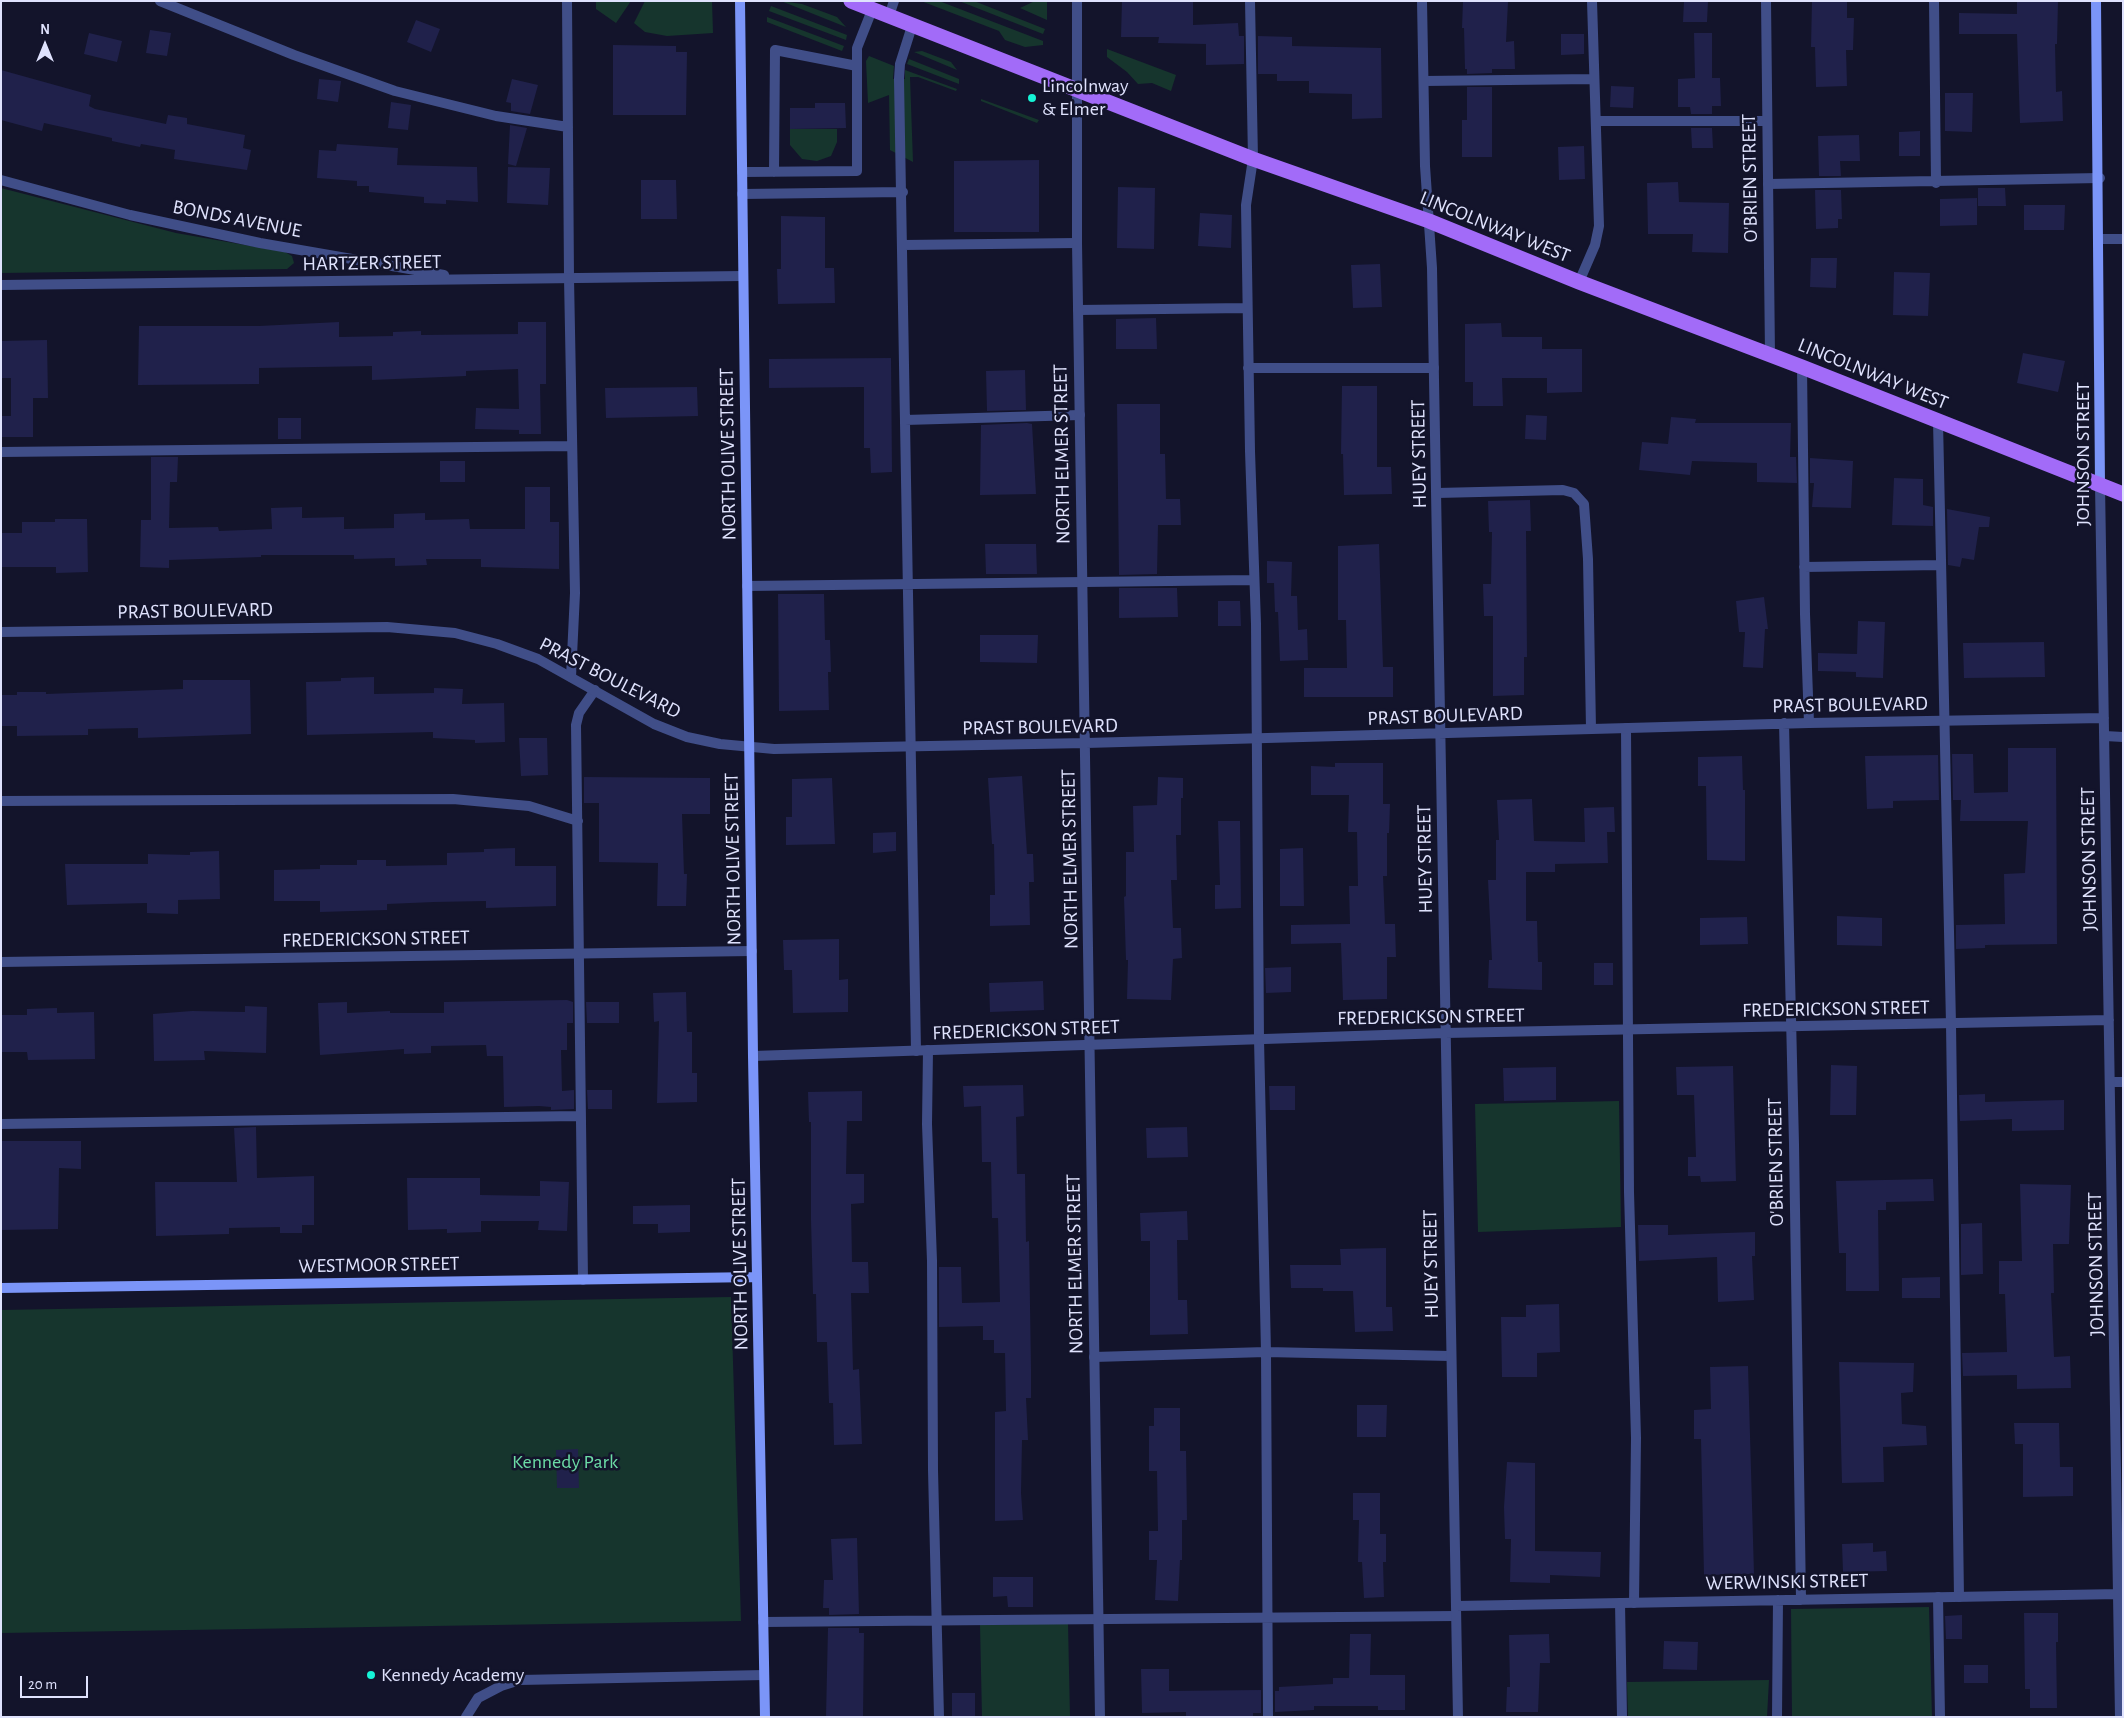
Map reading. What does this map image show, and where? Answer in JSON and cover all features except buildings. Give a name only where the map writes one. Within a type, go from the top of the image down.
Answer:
[{"type":"main road","name":"LINCOLNWAY WEST","points":[[851,1],[1253,159],[1429,220],[1579,282],[1802,367],[2123,494]]},
{"type":"street","points":[[160,1],[294,55],[395,91],[496,116],[568,127]]},
{"type":"street","points":[[567,1],[571,446],[575,593],[571,676]]},
{"type":"street","name":"NORTH OLIVE STREET","points":[[740,1],[753,1056],[765,1717]]},
{"type":"street","points":[[889,16],[894,1]]},
{"type":"street","name":"NORTH ELMER STREET","points":[[1077,1],[1077,243],[1100,1717]]},
{"type":"street","points":[[1250,1],[1253,159],[1246,205],[1247,308],[1256,624],[1260,1039],[1266,1352],[1268,1717]]},
{"type":"street","name":"HUEY STREET","points":[[1422,1],[1425,166],[1429,220],[1437,493],[1450,1356],[1458,1717]]},
{"type":"street","points":[[1579,282],[1595,245],[1599,226],[1592,1]]},
{"type":"street","name":"O'BRIEN STREET","points":[[1766,1],[1770,355]]},
{"type":"street","points":[[1934,1],[1936,183]]},
{"type":"street","name":"JOHNSON STREET","points":[[2096,1],[2100,178],[2100,485],[2104,718],[2111,1082],[2118,1259],[2120,1717]]},
{"type":"street","points":[[742,172],[857,171],[857,48],[872,10]]},
{"type":"street","points":[[912,26],[900,64],[916,1051]]},
{"type":"street","points":[[774,172],[775,50],[857,66]]},
{"type":"street","points":[[1424,81],[1593,79]]},
{"type":"street","points":[[1596,121],[1767,121]]},
{"type":"street","points":[[1768,184],[1936,183],[2100,178]]},
{"type":"street","name":"BONDS AVENUE","points":[[1,180],[130,214],[241,239],[469,280]]},
{"type":"street","points":[[742,194],[903,192]]},
{"type":"street","points":[[2100,238],[2123,238]]},
{"type":"street","points":[[903,245],[1077,243]]},
{"type":"street","name":"HARTZER STREET","points":[[1,285],[743,276]]},
{"type":"street","points":[[1078,310],[1247,308]]},
{"type":"street","points":[[1802,367],[1804,567],[1809,723]]},
{"type":"street","points":[[1248,368],[1434,368]]},
{"type":"street","points":[[905,420],[1080,415]]},
{"type":"street","points":[[1938,421],[1951,1024],[1959,1597]]},
{"type":"street","points":[[1,452],[571,446]]},
{"type":"street","points":[[1437,493],[1563,490],[1574,493],[1584,504],[1588,559],[1591,729]]},
{"type":"street","points":[[1804,567],[1942,565]]},
{"type":"street","points":[[747,586],[1254,580]]},
{"type":"street","name":"PRAST BOULEVARD","points":[[1,632],[281,627],[421,628],[455,633],[497,644],[538,659],[654,724],[687,737],[720,744],[749,747],[912,747],[1809,723],[2104,718]]},
{"type":"street","points":[[583,1280],[579,1116],[580,954],[576,725],[579,713],[595,690]]},
{"type":"street","name":"O'BRIEN STREET","points":[[1784,724],[1792,1027],[1800,1600]]},
{"type":"street","points":[[1626,728],[1629,1192],[1636,1438],[1634,1602]]},
{"type":"street","points":[[2105,736],[2123,737]]},
{"type":"street","points":[[1,801],[453,798],[529,806],[578,822]]},
{"type":"street","name":"FREDERICKSON STREET","points":[[1,962],[752,951]]},
{"type":"street","name":"FREDERICKSON STREET","points":[[753,1056],[1445,1033],[1629,1031],[2110,1020]]},
{"type":"street","points":[[928,1050],[927,1124],[932,1261],[939,1717]]},
{"type":"street","points":[[2111,1082],[2123,1082]]},
{"type":"street","points":[[1,1124],[579,1116]]},
{"type":"street","name":"WESTMOOR STREET","points":[[1,1288],[757,1277]]},
{"type":"street","points":[[1094,1357],[1266,1352],[1450,1356]]},
{"type":"street","name":"WERWINSKI STREET","points":[[763,1622],[1266,1617],[1456,1611],[1620,1602],[2119,1594]]},
{"type":"street","points":[[1938,1597],[1940,1717]]},
{"type":"street","points":[[1777,1717],[1778,1600]]},
{"type":"street","points":[[1620,1602],[1622,1717]]},
{"type":"street","points":[[466,1717],[478,1698],[501,1686],[520,1680],[631,1676],[764,1675]]},
{"type":"green space","points":[[596,1],[631,1],[616,23],[596,9]]},
{"type":"green space","points":[[645,1],[712,1],[713,33],[667,36],[645,32],[634,23]]},
{"type":"green space","points":[[781,1],[802,4],[837,17],[846,27]]},
{"type":"green space","points":[[921,1],[939,1],[1043,41],[1043,45],[1025,47],[1005,40],[999,31]]},
{"type":"green space","points":[[959,1],[974,1],[1045,29],[1043,34]]},
{"type":"green space","points":[[1035,1],[1047,1],[1047,20],[1020,8]]},
{"type":"green space","points":[[771,6],[847,35],[846,40],[769,11]]},
{"type":"green space","points":[[767,17],[844,46],[842,51],[767,22]]},
{"type":"green space","points":[[1107,49],[1176,75],[1171,91],[1152,83],[1138,84],[1127,72],[1107,57]]},
{"type":"green space","points":[[922,51],[951,62],[957,70],[914,52]]},
{"type":"green space","points":[[869,56],[894,66],[893,79],[905,79],[905,70],[957,89],[956,91],[918,77],[910,77],[913,162],[890,150],[889,95],[868,103],[866,61]]},
{"type":"green space","points":[[909,59],[959,79],[959,84],[907,64]]},
{"type":"green space","points":[[981,99],[1039,120],[1037,123],[981,101]]},
{"type":"green space","points":[[790,129],[837,129],[837,142],[831,156],[817,161],[802,159],[790,145]]},
{"type":"green space","points":[[1,188],[176,233],[285,252],[292,256],[294,263],[287,269],[1,273]]},
{"type":"green space","points":[[1619,1101],[1621,1227],[1478,1232],[1475,1104]]},
{"type":"green space","name":"Kennedy Park","points":[[731,1297],[741,1621],[1,1633],[1,1310]]},
{"type":"green space","points":[[1929,1607],[1932,1717],[1792,1717],[1791,1609]]},
{"type":"green space","points":[[1068,1623],[1070,1717],[982,1717],[980,1625]]},
{"type":"green space","points":[[1769,1680],[1767,1717],[1628,1717],[1627,1682]]},
{"type":"place","name":"Lincolnway & Elmer","points":[[1032,98]]},
{"type":"place","name":"Kennedy Academy","points":[[371,1675]]}]
